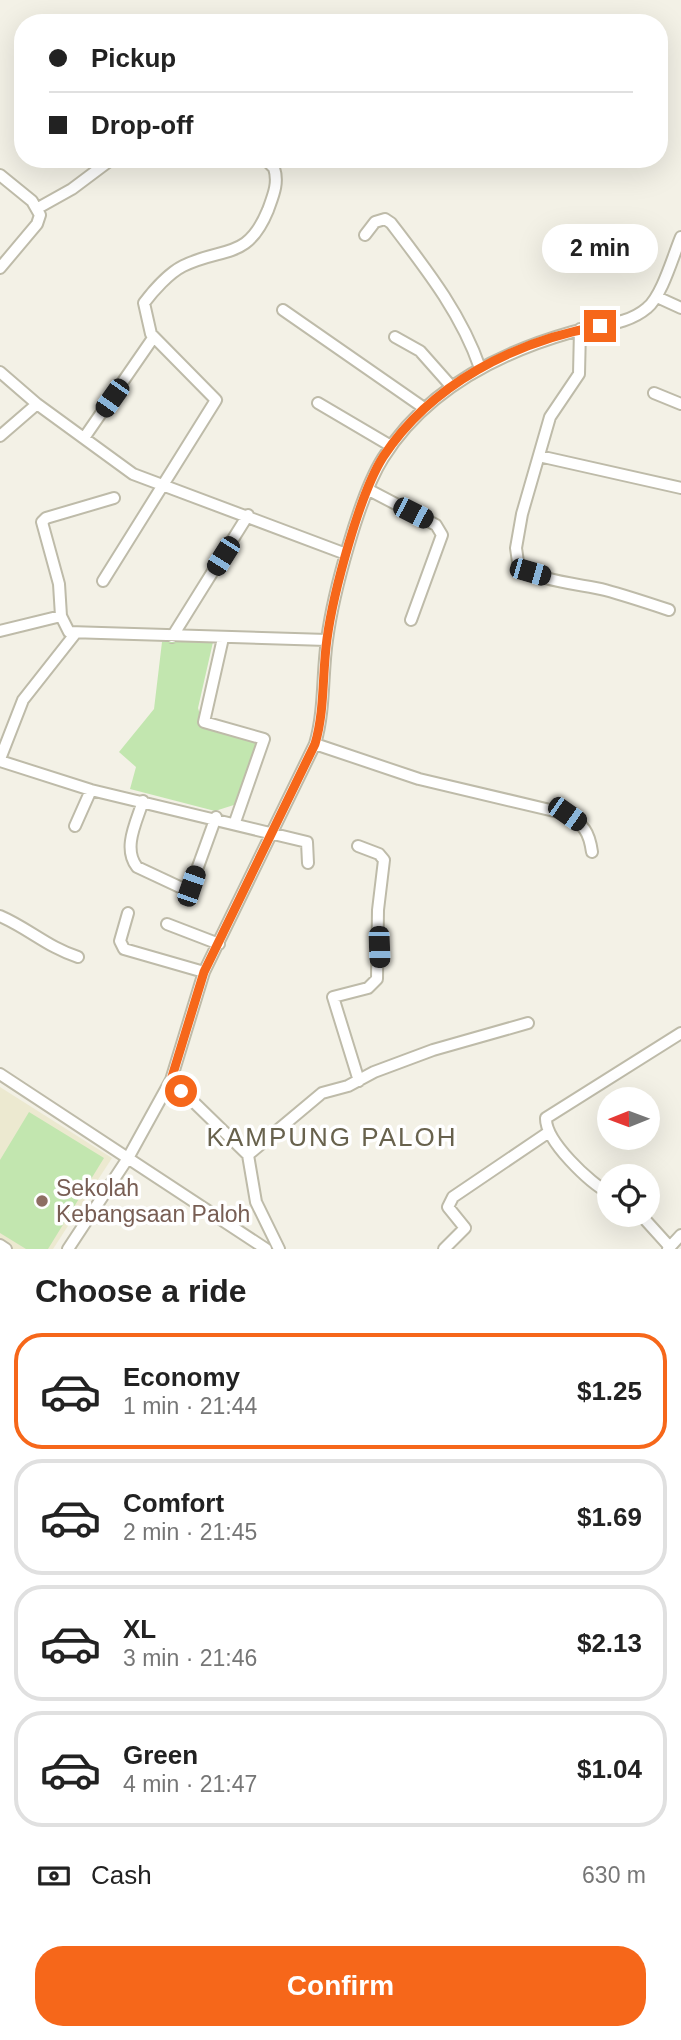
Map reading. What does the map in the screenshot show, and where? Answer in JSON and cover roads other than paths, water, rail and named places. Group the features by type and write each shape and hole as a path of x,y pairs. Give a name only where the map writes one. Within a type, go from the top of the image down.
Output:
{"street":[{"path":"38,208 72,189 100,168"},
{"path":"103,581 216,400 153,338 143,312 144,303 183,266 237,250 258,231 276,187 273,168"},
{"path":"0,175 38,208"},
{"path":"0,268 37,224 38,208"},
{"path":"365,235 375,222 385,219 391,223 456,312 470,337 480,368"},
{"path":"68,1249 128,1158 171,1080 204,972 315,744 319,730 327,640 346,554 369,490 391,446 425,408 451,386 480,368 544,341 634,316 657,297 681,237"},
{"path":"657,297 681,308"},
{"path":"283,310 425,408"},
{"path":"580,330 579,374 550,417 516,548 522,567 668,610"},
{"path":"395,337 420,351 451,386"},
{"path":"84,439 153,338"},
{"path":"0,372 37,404 133,474 346,554"},
{"path":"654,393 681,404"},
{"path":"318,403 391,446"},
{"path":"0,436 37,404"},
{"path":"539,456 681,488"},
{"path":"369,490 436,525 442,535 411,620"},
{"path":"114,498 46,518 42,522 59,584 61,616 69,632 327,640"},
{"path":"172,637 248,515"},
{"path":"0,631 61,616"},
{"path":"75,634 23,701 0,760 91,790 216,817 307,842 310,851 308,863"},
{"path":"223,638 204,722 264,739 235,822"},
{"path":"315,744 419,779 567,814 590,834 592,852"},
{"path":"75,827 91,790"},
{"path":"143,801 130,847 133,861 138,867 184,889 191,886 216,817"},
{"path":"358,846 379,854 384,860 378,910 377,979 368,988 333,997 359,1081"},
{"path":"128,913 120,941 124,949 204,972"},
{"path":"0,916 23,926 54,950 78,957"},
{"path":"167,924 219,944"},
{"path":"248,1155 322,1093 433,1051 528,1023"},
{"path":"597,1185 585,1177 549,1132 545,1122 550,1114 681,1033"},
{"path":"0,1074 266,1249"},
{"path":"171,1080 248,1155 256,1202 279,1249"},
{"path":"444,1249 465,1228 448,1208 453,1197 549,1132"},
{"path":"651,1227 668,1248 681,1235"},
{"path":"243,1249 250,1239"},
{"path":"0,1245 6,1249"}],"place":[{"name":"Sekolah Kebangsaan Paloh","path":"42,1201"}],"district":[{"name":"KAMPUNG PALOH","path":"332,1137"}]}
